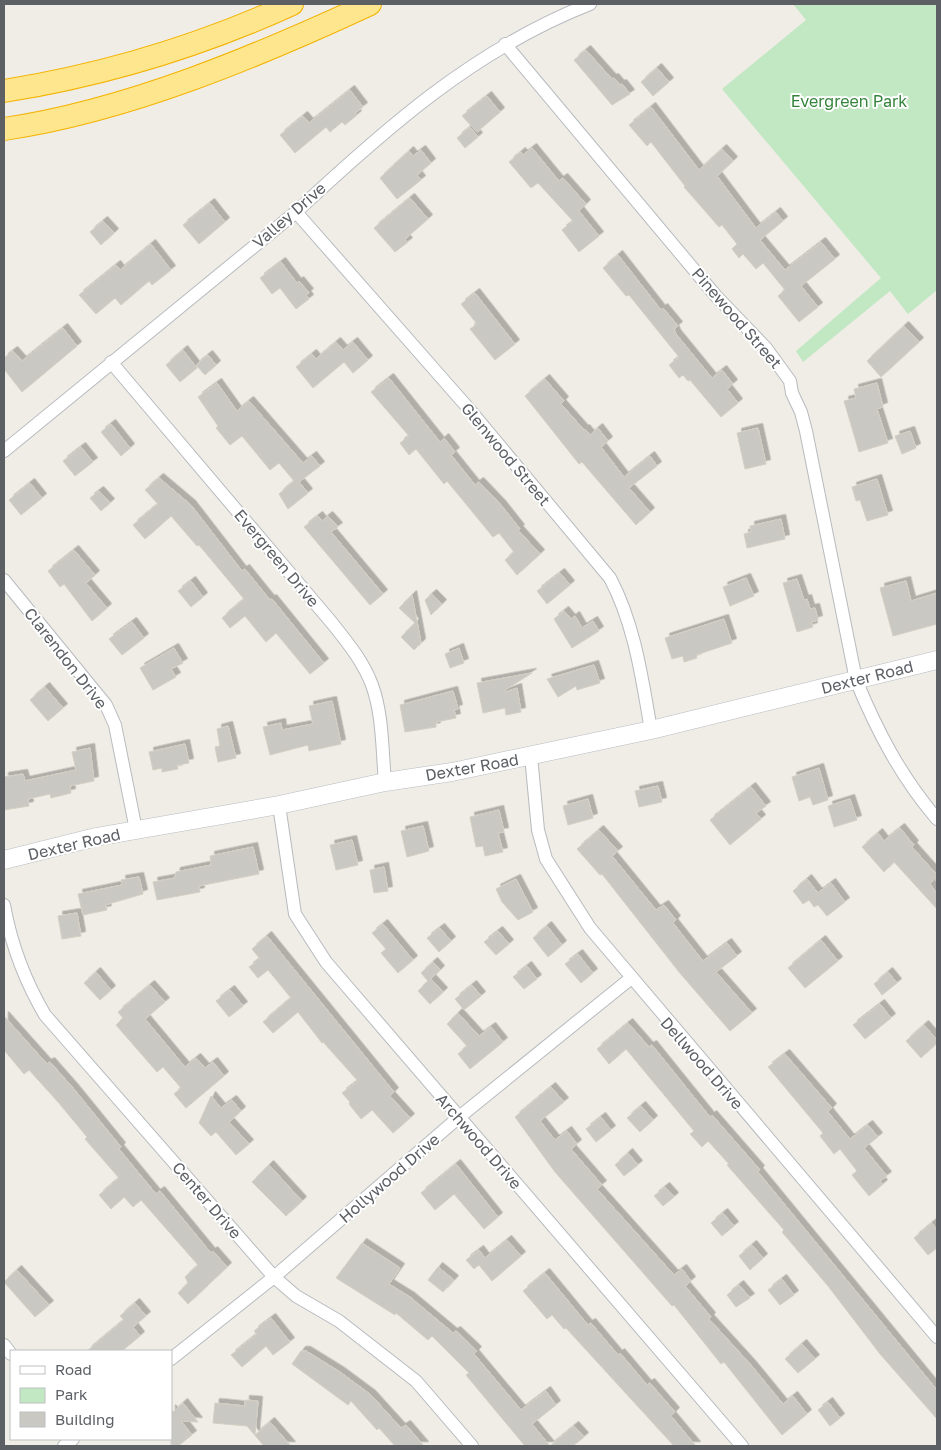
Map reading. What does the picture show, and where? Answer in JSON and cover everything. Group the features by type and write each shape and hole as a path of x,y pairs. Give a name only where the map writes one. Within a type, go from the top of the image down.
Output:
{"highway":[{"path":"4,91 106,71 158,56 184,48 292,4"},
{"path":"4,129 38,124 160,88 300,36 370,4"}],"main road":[{"name":"Dexter Road","path":"4,860 136,830 279,805 385,782 531,756 651,730 937,660"}],"street":[{"name":"Valley Drive","path":"4,451 296,212 341,170 434,92 471,65 505,44 559,16 590,4"},
{"name":"Pinewood Street","path":"505,44 716,296 766,348 790,381 792,393 801,412 806,431 856,680 870,716 897,766 937,819"},
{"name":"Glenwood Street","path":"296,212 469,409 610,578 622,601 641,667 651,730"},
{"name":"Evergreen Drive","path":"111,362 332,622 358,657 372,685 378,712 385,782"},
{"name":"Clarendon Drive","path":"4,580 106,705 115,726 136,830"},
{"name":"Dellwood Drive","path":"531,756 538,830 546,859 590,928 630,979 937,1338"},
{"name":"Archwood Drive","path":"279,805 295,914 326,962 458,1118 742,1446"},
{"name":"Center Drive","path":"4,905 8,926 29,988 45,1015 274,1277 296,1296 339,1321 416,1381 472,1446"},
{"name":"Hollywood Drive","path":"172,1359 274,1277 458,1118 630,979"}],"green space":[{"name":"Evergreen Park","path":"793,4 937,4 937,290 908,314 890,291 803,362 796,351 881,278 722,89 806,20"}],"building":[{"path":"586,50 612,79 614,78 620,85 622,84 630,94 612,105 574,60"},
{"path":"657,68 669,82 653,96 641,82"},
{"path":"350,90 363,107 355,113 357,115 345,125 342,122 330,132 326,127 295,153 280,135 303,116 309,123"},
{"path":"487,96 500,112 477,132 462,116"},
{"path":"651,107 699,170 722,149 733,161 717,176 756,228 776,212 783,221 760,240 785,270 821,242 835,259 801,286 818,307 799,322 778,296 785,290 763,263 756,269 743,254 739,258 732,249 737,244 722,225 719,227 684,187 651,142 647,146 629,125"},
{"path":"470,127 478,137 465,148 457,138"},
{"path":"532,148 559,181 563,178 586,204 579,211 599,236 579,252 562,230 573,221 538,183 531,188 509,162 521,152 523,155"},
{"path":"421,150 431,163 417,175 421,180 397,199 380,178 409,151 413,156"},
{"path":"410,198 428,219 405,239 408,242 395,252 374,228"},
{"path":"210,203 225,222 199,244 183,225"},
{"path":"103,221 114,233 101,245 90,232"},
{"path":"151,244 171,270 152,285 149,281 121,305 115,298 96,314 79,295 116,265 120,270"},
{"path":"618,255 661,310 663,308 678,326 674,329 676,334 712,378 722,370 733,384 727,389 738,403 721,417 690,380 688,381 683,375 679,378 669,365 679,357 629,295 626,296 603,268"},
{"path":"281,262 297,283 299,281 309,293 306,295 309,299 296,309 280,288 272,294 260,278"},
{"path":"475,293 515,344 495,360 470,329 477,324 461,304"},
{"path":"904,326 919,342 881,377 867,361"},
{"path":"63,328 77,346 22,392 4,369 4,358 13,351 22,361"},
{"path":"336,342 343,350 353,342 368,360 353,373 344,362 313,388 296,367 312,354 316,359"},
{"path":"183,350 197,368 180,382 166,365"},
{"path":"208,355 216,365 205,375 196,365"},
{"path":"389,378 440,442 444,438 455,452 451,455 475,485 479,482 501,505 520,529 518,530 540,554 517,575 505,560 514,552 499,533 493,537 447,481 444,484 416,449 409,455 400,443 409,436 371,392"},
{"path":"545,379 564,401 561,404 584,430 590,435 598,428 608,441 601,447 624,477 650,456 657,466 629,488 650,512 636,525 582,462 579,464 525,396"},
{"path":"217,383 237,411 249,401 303,463 312,456 320,466 299,482 308,493 288,509 279,494 294,481 279,463 270,470 242,436 230,445 216,428 218,426 198,397"},
{"path":"877,383 883,407 877,409 888,443 859,452 844,401 856,398 854,389"},
{"path":"111,424 130,448 121,456 101,432"},
{"path":"758,428 766,464 745,469 737,433"},
{"path":"910,431 916,448 902,454 895,436"},
{"path":"81,447 93,462 75,476 63,461"},
{"path":"159,478 191,505 242,571 245,569 270,600 272,599 324,663 310,674 276,633 266,642 245,616 230,628 222,618 244,599 199,545 197,546 171,516 145,539 133,525 158,504 145,490"},
{"path":"877,479 888,515 867,521 860,500 856,501 852,487"},
{"path":"30,483 42,498 21,515 9,500"},
{"path":"99,491 110,503 101,511 90,498"},
{"path":"318,516 322,521 328,516 338,527 331,532 383,594 370,605 304,527"},
{"path":"781,519 785,539 747,548 744,534 751,532 750,526"},
{"path":"74,550 95,575 86,583 107,608 92,621 64,584 60,587 48,571"},
{"path":"560,573 570,585 547,604 537,591"},
{"path":"746,578 754,596 730,606 723,587"},
{"path":"797,579 804,600 807,599 810,609 815,608 818,620 811,622 813,627 797,632 783,583"},
{"path":"191,581 203,597 191,607 178,591"},
{"path":"906,581 911,601 937,593 937,624 893,636 880,588"},
{"path":"432,594 442,604 431,615 425,600"},
{"path":"412,595 421,643 414,650 401,637 415,623 399,608"},
{"path":"564,611 571,619 575,616 582,628 593,621 599,631 572,648 554,619"},
{"path":"724,619 732,643 696,655 697,658 684,662 683,656 672,659 665,638"},
{"path":"132,622 144,638 122,655 109,639"},
{"path":"174,648 183,663 171,669 176,677 153,690 140,668"},
{"path":"459,648 464,663 450,668 445,654"},
{"path":"594,665 600,683 577,690 576,686 558,697 547,679"},
{"path":"532,673 505,690 506,692 517,688 521,712 506,715 505,708 483,713 477,683"},
{"path":"45,687 63,708 48,721 30,700"},
{"path":"453,691 458,709 454,710 456,718 436,722 436,727 405,732 400,705"},
{"path":"332,701 341,744 309,751 308,745 270,755 263,727 281,723 282,730 313,724 309,706"},
{"path":"228,726 236,758 218,762 215,747 220,746 217,729"},
{"path":"185,744 189,763 177,765 178,769 162,772 162,768 153,770 149,752"},
{"path":"90,748 94,781 70,786 71,793 51,798 50,794 28,799 29,806 4,810 4,777 23,774 25,781 76,770 72,752"},
{"path":"819,768 828,800 813,805 810,797 799,801 792,777"},
{"path":"658,786 662,802 639,807 635,791"},
{"path":"751,787 766,806 756,813 761,819 730,845 710,820"},
{"path":"588,799 593,818 568,825 563,806"},
{"path":"850,799 857,820 834,827 828,806"},
{"path":"499,810 504,832 498,833 503,852 485,856 483,846 476,847 470,817"},
{"path":"423,826 429,851 407,857 401,831"},
{"path":"900,828 914,845 912,847 937,875 930,884 937,894 937,909 894,862 884,872 862,847 878,833 884,841"},
{"path":"599,830 618,851 612,856 656,910 664,905 676,920 673,923 703,961 727,943 737,956 716,972 752,1013 730,1031 679,972 602,874 600,875 577,849"},
{"path":"352,840 358,865 336,870 330,845"},
{"path":"253,847 259,874 199,886 200,892 157,900 153,882 175,878 176,872 211,865 210,856"},
{"path":"384,867 388,891 374,893 370,870"},
{"path":"139,877 143,894 105,905 107,910 83,915 78,894 122,885 121,880"},
{"path":"516,879 533,912 518,920 502,902 496,889"},
{"path":"807,879 818,893 831,883 845,902 827,916 818,905 814,907 809,900 803,904 793,891"},
{"path":"77,913 81,936 62,939 58,916"},
{"path":"383,924 413,960 398,973 381,953 386,949 372,933"},
{"path":"547,926 562,945 548,957 533,938"},
{"path":"440,928 451,941 439,952 427,938"},
{"path":"498,931 509,944 496,955 484,942"},
{"path":"267,936 394,1092 390,1096 410,1118 393,1133 372,1110 361,1119 349,1104 350,1102 342,1093 358,1081 322,1043 298,1012 273,1033 263,1022 291,998 268,970 258,978 249,967 260,959 252,949"},
{"path":"821,940 838,961 805,988 788,968"},
{"path":"578,954 593,973 581,983 565,964"},
{"path":"433,962 440,970 431,979 443,992 430,1004 418,991 428,981 421,973"},
{"path":"527,966 537,979 524,989 513,977"},
{"path":"96,972 111,990 100,1000 84,983"},
{"path":"888,972 897,983 882,995 874,984"},
{"path":"150,985 165,1002 145,1019 185,1067 196,1058 205,1068 213,1062 224,1076 186,1108 174,1094 181,1088 163,1067 157,1072 116,1025 123,1018 118,1012"},
{"path":"472,985 481,996 464,1010 455,999"},
{"path":"230,990 243,1006 229,1017 216,1001"},
{"path":"880,1004 891,1018 865,1039 853,1025"},
{"path":"458,1013 479,1036 491,1027 503,1042 470,1069 458,1054 467,1046 447,1024"},
{"path":"4,1016 47,1064 50,1062 73,1088 156,1194 160,1191 211,1253 213,1251 227,1267 188,1304 178,1293 188,1283 185,1277 198,1265 141,1200 133,1207 124,1197 111,1209 99,1195 119,1178 85,1139 87,1137 58,1102 29,1070 24,1074 4,1050"},
{"path":"628,1023 649,1047 652,1045 710,1117 712,1115 760,1170 758,1172 937,1390 937,1419 880,1354 828,1286 782,1232 784,1230 727,1165 729,1164 708,1141 702,1147 690,1134 694,1131 626,1049 609,1064 597,1049"},
{"path":"924,1025 937,1040 937,1043 921,1058 906,1041"},
{"path":"785,1054 832,1108 828,1112 850,1139 868,1125 878,1137 864,1148 887,1176 880,1181 883,1184 869,1196 852,1175 857,1171 840,1149 834,1154 820,1136 823,1133 768,1067"},
{"path":"551,1087 564,1102 540,1121 555,1140 567,1131 577,1144 571,1149 602,1185 597,1189 674,1275 682,1269 691,1281 685,1286 711,1317 709,1319 783,1404 793,1396 807,1414 782,1435 724,1362 721,1364 674,1305 672,1306 555,1172 515,1117"},
{"path":"211,1096 221,1108 232,1100 241,1111 229,1122 249,1144 236,1155 216,1132 211,1136 199,1123"},
{"path":"641,1106 653,1120 640,1132 627,1118"},
{"path":"601,1117 611,1130 596,1142 586,1129"},
{"path":"628,1153 638,1165 624,1176 615,1165"},
{"path":"456,1164 498,1217 484,1229 454,1194 435,1210 421,1193"},
{"path":"269,1165 302,1201 286,1216 252,1182"},
{"path":"665,1187 674,1197 663,1206 654,1196"},
{"path":"723,1213 734,1226 722,1236 711,1223"},
{"path":"932,1223 937,1230 937,1248 928,1255 914,1238"},
{"path":"507,1240 521,1256 492,1281 479,1265 474,1269 466,1260 479,1250 485,1258"},
{"path":"362,1243 400,1268 389,1284 410,1297 453,1333 456,1331 477,1351 474,1354 521,1410 546,1391 556,1405 532,1424 550,1446 525,1446 466,1375 469,1373 432,1336 428,1340 396,1313 395,1315 336,1278"},
{"path":"752,1245 763,1258 750,1270 739,1256"},
{"path":"438,1267 454,1280 443,1292 428,1280"},
{"path":"17,1270 49,1305 35,1317 4,1282"},
{"path":"545,1273 588,1325 591,1323 647,1385 650,1383 675,1412 671,1416 696,1446 674,1446 566,1328 564,1329 552,1315 547,1319 523,1291"},
{"path":"782,1279 794,1295 780,1305 768,1290"},
{"path":"739,1285 750,1298 736,1307 727,1295"},
{"path":"135,1303 146,1316 133,1327 140,1336 123,1350 88,1350 124,1320 120,1316"},
{"path":"271,1318 290,1342 273,1355 266,1346 242,1367 231,1355 257,1334 254,1331"},
{"path":"802,1344 815,1359 798,1373 785,1359"},
{"path":"301,1351 306,1351 340,1372 371,1395 401,1428 406,1425 424,1446 395,1446 379,1428 377,1430 351,1401 348,1405 292,1364"},
{"path":"245,1400 258,1401 255,1435 270,1422 291,1446 264,1446 247,1426 213,1423 215,1403 245,1406"},
{"path":"828,1402 840,1418 830,1426 818,1410"},
{"path":"183,1403 198,1422 181,1421 192,1435 178,1446 171,1446 172,1410 173,1412"},
{"path":"574,1426 584,1437 573,1446 550,1446"}]}
